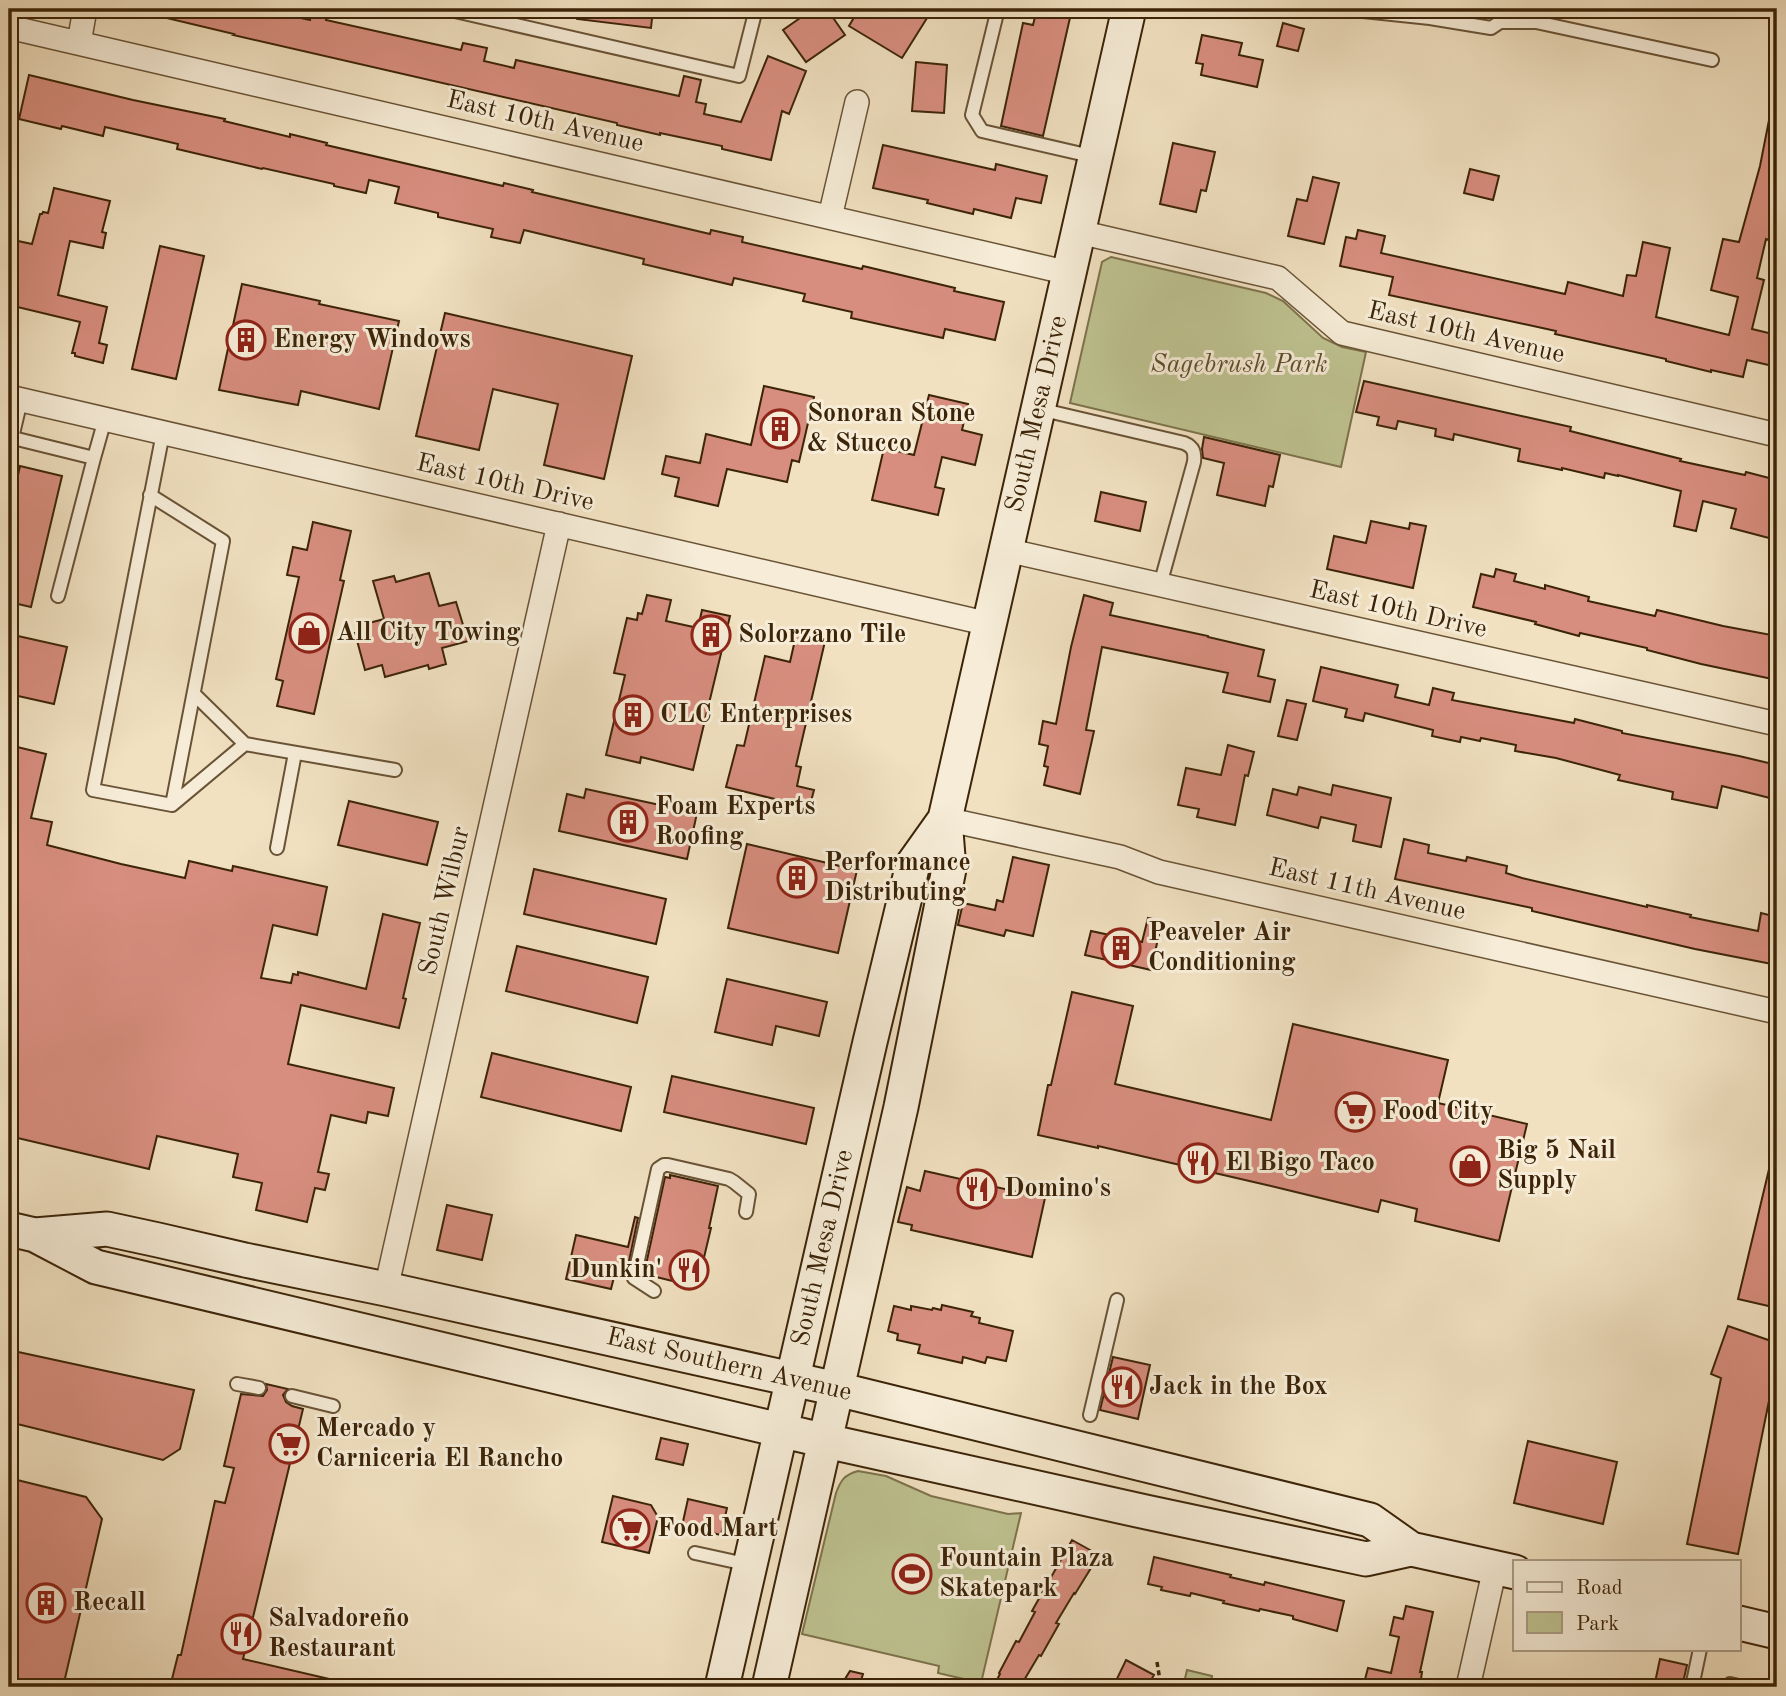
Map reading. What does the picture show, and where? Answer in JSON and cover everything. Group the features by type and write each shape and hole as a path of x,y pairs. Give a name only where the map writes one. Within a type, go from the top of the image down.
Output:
{"main road":[{"name":"South Mesa Drive","path":"769,1687 892,1146 949,869 945,819 1129,9"},
{"name":"South Mesa Drive","path":"722,1687 914,864 945,819"},
{"path":"889,964 898,995 885,1109 892,1146"},
{"name":"East Southern Avenue","path":"22,1232 107,1229 837,1389 1370,1520 1411,1549 1505,1570"},
{"name":"East Southern Avenue","path":"22,1232 96,1268 826,1441 1366,1559 1411,1549"},
{"path":"197,1292 225,1284 348,1308 367,1307 386,1289"},
{"path":"1098,1502 1124,1493 1163,1496 1246,1511 1302,1503"},
{"path":"1740,1623 1777,1632"}],"street":[{"path":"79,43 85,9"},
{"name":"East 10th Avenue","path":"9,27 1069,273"},
{"path":"830,217 857,102"},
{"name":"East 10th Avenue","path":"1079,232 1278,278 1342,333 1777,435"},
{"name":"East 10th Drive","path":"15,398 989,624"},
{"name":"South Wilbur","path":"386,1289 559,524"},
{"name":"East 10th Drive","path":"1006,551 1777,724"},
{"name":"East 11th Avenue","path":"945,819 1120,857 1159,872 1777,1012"},
{"path":"1468,1687 1505,1570"}],"lane":[{"path":"446,9 739,76 756,9"},
{"path":"998,9 972,115 982,131 1096,157"},
{"path":"1344,9 1430,13 1491,28 1501,15 1712,60"},
{"path":"15,398 11,438 94,458"},
{"path":"1038,409 1184,443 1193,450 1194,462 1160,585"},
{"path":"58,596 105,419"},
{"path":"163,432 93,790 172,805"},
{"path":"150,495 223,541 172,805"},
{"path":"194,694 245,744 395,770"},
{"path":"172,805 245,744"},
{"path":"277,848 295,752"},
{"path":"653,1290 634,1278 658,1169 668,1165 734,1182 749,1194 746,1212"},
{"path":"1090,1415 1117,1300"},
{"path":"237,1384 259,1388"},
{"path":"292,1396 333,1406"},
{"path":"695,1553 750,1565"},
{"path":"1692,1687 1700,1650"},
{"path":"1730,1684 1743,1687"}],"path":[{"path":"1157,1662 1161,1687"}],"green space":[{"name":"Sagebrush Park","path":"1111,257 1266,293 1283,301 1323,338 1342,347 1366,352 1341,467 1070,403 1102,262"},
{"name":"Fountain Plaza Skatepark","path":"858,1471 886,1476 931,1496 1008,1514 1021,1513 981,1683 938,1673 939,1666 802,1634 836,1493 849,1474"},
{"path":"1187,1670 1212,1676 1210,1687 1183,1687"}],"building":[{"path":"154,9 271,9 270,11 310,20 312,10 327,14 326,20 461,50 463,43 487,48 484,61 514,68 516,60 679,96 684,76 701,80 696,102 706,104 704,114 741,122 768,56 806,71 789,114 782,111 771,160 722,149 722,146 660,135 233,35 154,15"},
{"path":"578,9 653,9 651,28 577,19"},
{"path":"813,9 827,9 845,35 806,62 783,30"},
{"path":"859,9 912,9 927,18 902,58 849,26"},
{"path":"1037,9 1072,9 1043,136 1001,126 1023,23 1033,25"},
{"path":"1283,23 1304,29 1298,51 1277,46"},
{"path":"1202,35 1242,43 1239,55 1263,60 1257,87 1201,75 1203,64 1196,63"},
{"path":"916,62 947,65 944,113 912,111"},
{"path":"29,75 503,186 504,183 710,234 711,230 743,237 742,242 955,288 954,291 1004,302 995,340 945,329 943,338 851,318 852,312 803,301 805,294 734,278 732,285 643,264 644,259 524,230 520,243 491,237 493,229 438,217 438,213 395,203 399,187 369,180 366,193 177,149 178,144 105,127 103,136 19,119"},
{"path":"1770,115 1777,116 1777,242 1766,239 1757,278 1764,280 1752,329 1777,335 1777,367 1747,360 1743,377 1711,372 1555,334 1556,331 1389,295 1393,277 1340,266 1346,237 1356,239 1358,230 1385,236 1381,253 1565,294 1568,282 1623,296 1627,275 1636,276 1643,242 1670,248 1656,317 1729,335 1738,297 1711,290 1723,239 1739,242 1760,166"},
{"path":"1173,143 1215,152 1206,191 1201,190 1196,212 1160,204"},
{"path":"883,145 995,170 996,164 1047,176 1041,203 1016,198 1011,218 974,209 973,214 927,203 928,200 873,188"},
{"path":"1470,169 1499,176 1493,200 1464,193"},
{"path":"1313,177 1339,183 1324,244 1288,236 1297,199 1307,201"},
{"path":"54,188 110,201 102,232 106,233 103,248 70,241 58,295 107,307 99,343 107,345 103,363 72,353 80,322 9,305 9,239 32,244 40,214 48,213"},
{"path":"160,246 204,256 176,379 132,369"},
{"path":"242,284 399,321 379,409 301,391 298,405 219,390"},
{"path":"445,313 632,356 604,479 544,465 558,404 493,389 479,450 416,436"},
{"path":"1364,381 1571,427 1570,431 1681,459 1680,461 1777,480 1777,508 1769,538 1731,528 1736,509 1703,501 1696,531 1674,526 1681,491 1618,475 1605,473 1604,478 1518,461 1520,449 1454,434 1453,440 1435,436 1436,429 1398,421 1396,429 1377,425 1379,417 1356,412"},
{"path":"764,386 814,397 799,462 792,460 787,482 727,469 718,506 675,496 679,478 662,474 666,456 700,463 706,434 751,445"},
{"path":"929,395 968,404 962,430 982,435 975,465 942,457 935,487 944,489 938,515 872,500 884,448 914,455"},
{"path":"1204,437 1280,455 1273,487 1269,486 1265,506 1217,495 1224,463 1203,458"},
{"path":"20,466 62,476 31,607 9,602 9,515"},
{"path":"1101,492 1146,502 1140,531 1095,521"},
{"path":"1371,521 1409,529 1410,523 1426,526 1413,588 1327,569 1334,536 1366,543"},
{"name":"All City Towing","path":"313,522 351,531 340,580 344,581 314,714 277,706 283,681 276,679 299,577 287,575 293,547 307,550"},
{"path":"1496,569 1516,574 1514,581 1545,589 1545,585 1589,597 1588,601 1655,616 1657,610 1777,636 1777,680 1580,633 1579,636 1535,624 1536,622 1473,607 1481,574 1494,577"},
{"path":"429,573 439,606 456,602 468,641 442,648 446,664 429,669 428,665 385,677 382,665 365,670 355,633 370,629 369,623 384,619 373,581 394,576 396,582"},
{"path":"647,595 671,600 666,621 698,628 702,610 730,616 693,770 641,757 640,763 606,755 625,675 614,673 627,618 637,620 638,613 642,614"},
{"path":"1084,595 1113,603 1110,615 1264,650 1258,676 1275,680 1270,702 1223,692 1228,673 1102,647 1086,730 1094,731 1080,794 1044,785 1048,767 1044,766 1048,746 1039,744 1043,721 1056,724"},
{"path":"797,631 826,637 796,766 801,767 797,786 814,790 810,805 726,787 737,745 744,746 765,656 790,662"},
{"path":"9,634 67,647 54,704 9,694"},
{"path":"1321,667 1398,685 1395,697 1429,705 1433,688 1454,693 1452,700 1574,723 1575,719 1622,733 1777,765 1774,799 1722,786 1717,808 1672,799 1673,792 1618,780 1620,775 1556,758 1515,751 1516,745 1481,738 1480,741 1461,737 1460,742 1432,736 1433,730 1365,713 1363,721 1345,717 1347,709 1313,701"},
{"path":"1287,700 1306,704 1297,740 1278,736"},
{"path":"9,745 46,754 31,818 52,822 47,845 185,878 189,861 232,871 233,866 327,887 317,935 273,925 261,978 291,983 293,974 298,975 298,972 366,989 383,914 420,923 399,1028 301,1005 288,1064 394,1088 388,1116 368,1112 366,1123 331,1115 318,1172 329,1174 325,1190 315,1188 307,1222 256,1210 262,1183 233,1177 238,1154 157,1136 149,1169 9,1136 9,1089 12,1074 9,1074"},
{"path":"1228,745 1254,752 1248,776 1245,775 1235,825 1197,817 1199,809 1178,805 1186,768 1221,775"},
{"path":"1333,785 1391,798 1381,847 1353,841 1356,825 1321,817 1318,828 1267,815 1273,789 1297,795 1299,787 1331,795"},
{"name":"Foam Experts Roofing","path":"586,789 697,813 687,859 559,831 567,794 584,798"},
{"path":"349,801 438,822 427,865 338,845"},
{"path":"1404,839 1429,845 1428,853 1466,861 1467,857 1507,866 1506,873 1522,878 1691,915 1690,917 1758,931 1761,913 1777,917 1777,965 1695,949 1532,911 1532,908 1395,879"},
{"path":"747,844 857,870 838,953 728,928"},
{"path":"1013,857 1049,865 1033,936 1006,930 1004,936 958,925 963,903 995,910 997,900 1003,902"},
{"path":"534,869 666,899 656,944 524,914"},
{"name":"Peaveler Air Conditioning","path":"1148,918 1162,921 1151,970 1085,955 1091,931 1142,942"},
{"path":"517,946 648,977 637,1023 506,991"},
{"path":"727,979 827,1002 819,1036 776,1026 772,1045 715,1032"},
{"path":"1072,992 1133,1006 1115,1084 1271,1120 1293,1024 1448,1060 1438,1103 1527,1124 1499,1241 1415,1221 1417,1209 1381,1200 1378,1212 1098,1146 1038,1135"},
{"path":"492,1053 631,1087 621,1131 481,1097"},
{"path":"672,1076 814,1108 806,1144 664,1112"},
{"path":"1771,1161 1777,1161 1777,1308 1738,1299"},
{"path":"925,1171 1045,1198 1032,1257 911,1230 912,1225 898,1222 907,1187 920,1191"},
{"path":"670,1175 718,1186 697,1287 644,1274 665,1177 670,1178"},
{"path":"447,1205 492,1215 482,1260 437,1250"},
{"path":"635,1217 638,1218 627,1271 616,1269 611,1289 566,1279 576,1235 628,1247"},
{"path":"942,1305 973,1312 971,1316 980,1318 979,1323 1013,1331 1006,1361 987,1357 985,1363 963,1357 962,1363 918,1353 920,1345 897,1340 898,1334 888,1331 894,1306 911,1310 911,1306 941,1310"},
{"path":"1728,1326 1777,1343 1777,1393 1771,1391 1738,1554 1687,1544 1721,1378 1711,1374"},
{"path":"9,1350 194,1390 180,1449 163,1460 9,1422"},
{"name":"Jack in the Box","path":"1113,1357 1150,1365 1138,1419 1100,1410"},
{"path":"266,1384 288,1389 283,1395 286,1402 303,1409 243,1659 338,1681 337,1687 170,1687 178,1655 181,1655 215,1501 225,1503 234,1468 224,1466 241,1394 263,1396 267,1390"},
{"path":"661,1438 688,1444 683,1465 656,1459"},
{"path":"1528,1441 1617,1462 1603,1524 1514,1503"},
{"name":"Recall","path":"9,1478 86,1497 102,1519 63,1687 9,1687"},
{"name":"Food Mart","path":"613,1496 651,1505 658,1517 649,1553 602,1542"},
{"path":"688,1499 727,1508 721,1535 682,1526"},
{"path":"1072,1540 1099,1555 1020,1687 993,1687 1016,1641 1019,1642 1035,1612 1032,1611"},
{"path":"1154,1557 1264,1585 1265,1582 1344,1601 1337,1631 1293,1619 1293,1616 1223,1603 1224,1601 1191,1593 1190,1596 1161,1590 1162,1587 1148,1584"},
{"path":"1406,1606 1433,1612 1420,1672 1421,1679 1427,1680 1427,1687 1363,1687 1368,1668 1391,1673 1399,1637 1390,1635 1394,1617 1403,1619"},
{"path":"1660,1659 1687,1665 1682,1687 1654,1687"},
{"path":"1126,1660 1154,1675 1147,1687 1113,1687"},
{"path":"850,1671 863,1674 859,1687 840,1687"}],"place":[{"name":"Energy Windows","path":"246,340"},
{"name":"Sonoran Stone & Stucco","path":"780,429"},
{"name":"All City Towing","path":"309,633"},
{"name":"Solorzano Tile","path":"711,635"},
{"name":"CLC Enterprises","path":"633,715"},
{"name":"Foam Experts Roofing","path":"628,822"},
{"name":"Performance Distributing","path":"797,878"},
{"name":"Peaveler Air Conditioning","path":"1121,948"},
{"name":"Food City","path":"1355,1112"},
{"name":"El Bigo Taco","path":"1198,1163"},
{"name":"Big 5 Nail Supply","path":"1470,1166"},
{"name":"Domino's","path":"977,1189"},
{"name":"Dunkin'","path":"689,1270"},
{"name":"Jack in the Box","path":"1122,1387"},
{"name":"Mercado y Carniceria El Rancho","path":"289,1444"},
{"name":"Food Mart","path":"630,1529"},
{"name":"Fountain Plaza Skatepark","path":"912,1574"},
{"name":"Recall","path":"46,1603"},
{"name":"Salvadoreño Restaurant","path":"241,1634"}]}
